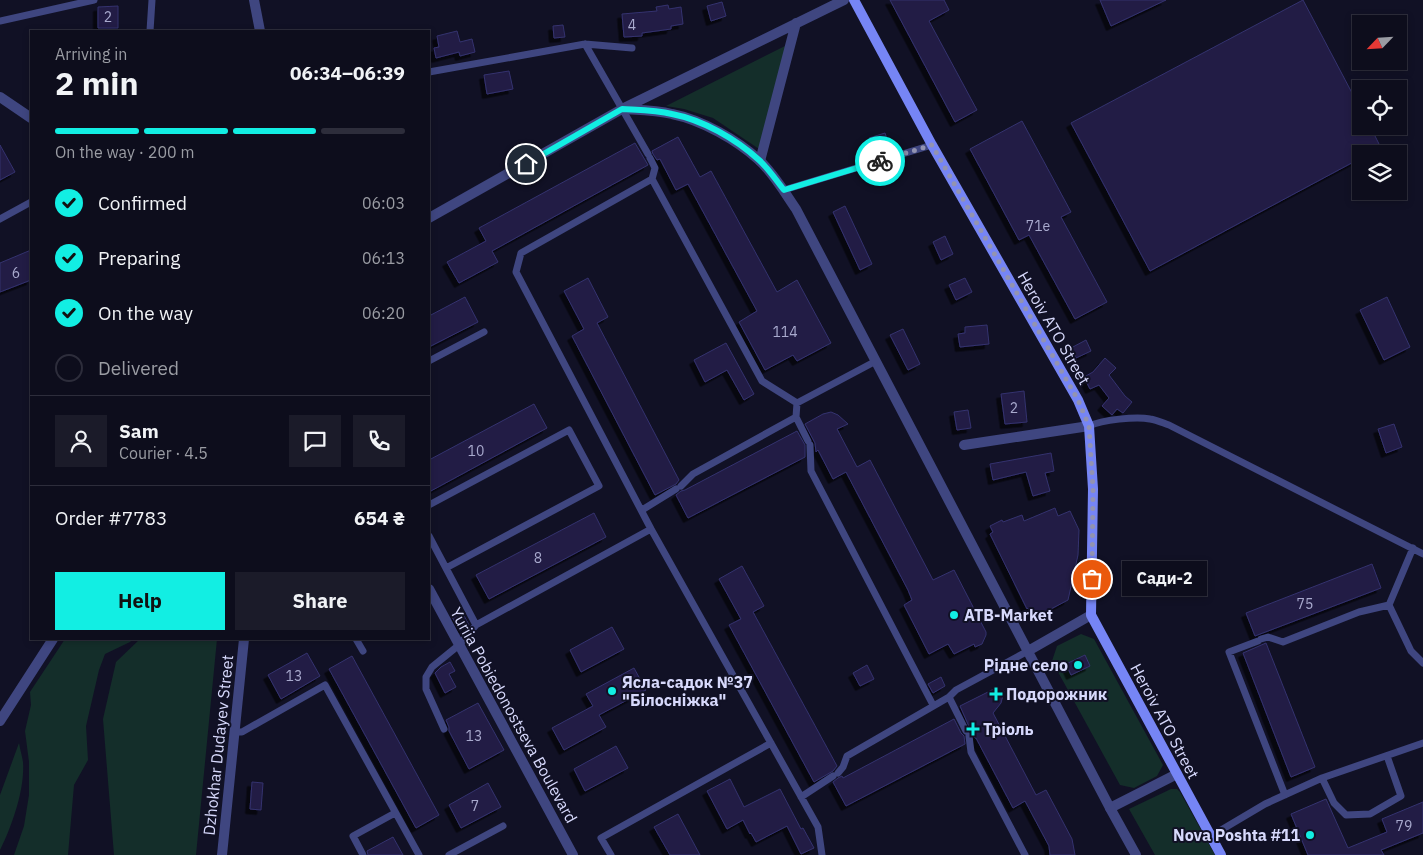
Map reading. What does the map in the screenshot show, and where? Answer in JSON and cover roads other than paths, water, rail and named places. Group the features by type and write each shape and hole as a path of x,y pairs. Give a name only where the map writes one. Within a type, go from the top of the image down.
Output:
{"main road":[{"name":"Heroiv ATO Street","path":"854,0 932,145 1078,400 1089,426 1093,489 1091,615 1221,855"}],"street":[{"path":"254,0 260,30"},
{"path":"430,217 622,109 844,0"},
{"path":"760,161 796,23"},
{"path":"0,97 30,117"},
{"path":"622,109 656,111 688,118 723,135 760,161 784,190 796,209 1136,855"},
{"path":"964,445 1089,426"},
{"name":"Yuriia Pobiedonostseva Boulevard","path":"430,591 574,855"},
{"path":"1028,651 1091,615"},
{"path":"0,720 52,640"},
{"name":"Dzhokhar Dudayev Street","path":"222,855 244,640"},
{"path":"1110,808 1177,774"}],"lane":[{"path":"0,21 94,0"},
{"path":"150,30 152,0"},
{"path":"585,44 649,156 655,168 652,179 762,380 797,403"},
{"path":"430,72 585,44 632,48"},
{"path":"784,190 932,145"},
{"path":"652,179 520,253 516,272 652,529 818,827 822,855"},
{"path":"0,219 30,203"},
{"path":"430,360 484,332"},
{"path":"797,403 876,361"},
{"path":"797,403 796,417 809,443 811,471 933,706"},
{"path":"642,510 679,488 693,474 796,417"},
{"path":"1089,426 1097,422 1138,418 1152,419 1169,425 1423,554"},
{"path":"430,504 569,430 598,486 446,568"},
{"path":"444,729 426,689 426,677 432,667 459,645 476,625 652,529"},
{"path":"430,538 476,625"},
{"path":"1413,548 1389,606 1412,651 1423,663"},
{"path":"1285,795 1229,652 1268,637 1283,642 1359,612 1389,606"},
{"path":"357,640 363,652"},
{"path":"801,797 836,774 843,767 847,756 949,697 956,690 1028,651"},
{"path":"235,732 242,732 325,685 419,855"},
{"path":"949,697 967,734 971,752 1025,855"},
{"path":"610,855 601,838 771,742"},
{"path":"1211,836 1265,804 1322,778 1423,743"},
{"path":"1322,778 1334,803 1346,815 1370,814 1401,796 1387,756"},
{"path":"363,855 353,836 396,813"},
{"path":"449,855 502,826"}],"place":[{"name":"Сади-2","path":"1092,579"},
{"name":"ATB-Market","path":"954,615"},
{"name":"Рідне село","path":"1078,665"},
{"name":"Ясла-садок №37 \"Білосніжка\"","path":"612,691"},
{"name":"Подорожник","path":"996,694"},
{"name":"Тріоль","path":"973,729"},
{"name":"Nova Poshta #11","path":"1310,835"}]}
